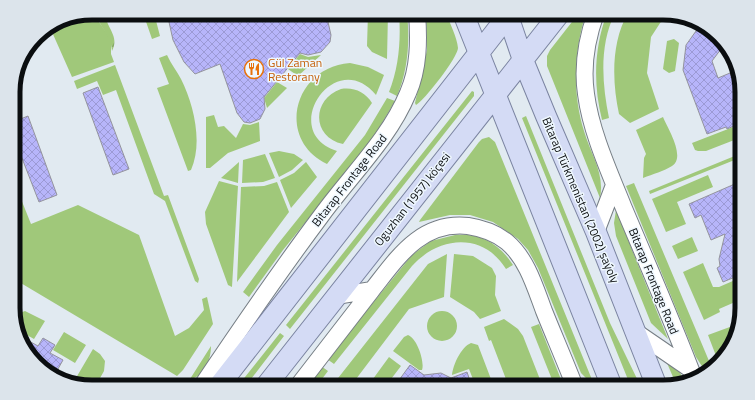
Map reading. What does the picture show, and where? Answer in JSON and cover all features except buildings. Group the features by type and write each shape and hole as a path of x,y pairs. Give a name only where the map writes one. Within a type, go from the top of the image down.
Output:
{"main road":[{"path":"466,20 609,380"},
{"path":"223,380 504,20"},
{"name":"Bitarap Türkmenistan (2002) şaýoly","path":"511,20 523,60 596,232 654,380"},
{"name":"Oguzhan (1957) köçesi","path":"270,380 494,94 554,20"}],"street":[{"name":"Bitarap Frontage Road","path":"206,380 321,216 389,128 403,104 412,81 417,56 417,20"},
{"name":"Bitarap Frontage Road","path":"594,20 586,52 586,94 591,121 614,185 692,374"},
{"path":"596,232 614,185"},
{"path":"305,275 321,216"},
{"path":"301,380 406,248 430,231 444,226 460,225 482,229 494,234 512,247 526,268 534,284 572,380"},
{"path":"336,296 372,290"},
{"path":"636,332 692,374"}],"green space":[{"path":"98,20 111,39 111,54 114,62 72,77 52,32 60,27 73,22"},
{"path":"98,20 107,20 114,36 114,46 112,51 110,40"},
{"path":"145,20 156,20 160,36 152,39"},
{"path":"368,20 388,20 387,59 372,52 367,46"},
{"path":"399,20 407,20 408,45 406,66 397,96 389,92 397,63 400,33"},
{"path":"426,20 449,20 455,35 458,48 457,53 426,96 416,105 415,103 427,50"},
{"path":"574,20 584,20 577,57 576,87 580,117 601,180 600,198 547,66 547,56"},
{"path":"605,20 612,20 606,38 603,65 609,118 602,120 597,93 596,66 599,39"},
{"path":"624,20 662,20 651,37 647,73 659,109 630,123 619,114 615,89 614,62 618,37"},
{"path":"674,39 679,43 675,71 669,73 663,69 667,41"},
{"path":"300,54 308,57 321,55 298,76 288,69"},
{"path":"167,55 186,89 193,112 197,136 196,148 195,159 191,170 188,171 157,88 169,84 159,58"},
{"path":"350,63 368,67 384,75 376,95 360,82 344,80 330,86 319,97 312,112 312,127 320,141 337,151 327,164 311,153 301,138 297,122 298,106 304,90 315,77 331,67"},
{"path":"115,65 164,196 168,195 199,279 198,283 195,281 165,201 154,194 116,90 103,95 97,81 77,89 74,81"},
{"path":"277,82 287,88 267,108 264,98"},
{"path":"341,89 359,91 363,93 372,103 343,144 333,140 325,134 319,118 320,109 324,101 331,94"},
{"path":"472,91 474,92 474,96 290,329 286,325"},
{"path":"387,98 395,101 372,140 283,250 249,297 243,292 277,245 365,135"},
{"path":"214,115 218,127 224,126 236,138 243,124 250,125 259,122 260,141 228,153 210,168 206,168 206,117"},
{"path":"526,116 610,323 638,380 628,380 522,118"},
{"path":"663,117 675,143 677,150 676,162 669,168 643,178 644,158 646,154 636,130"},
{"path":"735,126 735,140 706,151 695,150 692,143"},
{"path":"489,137 495,142 592,380 588,380 581,373 538,268 528,250 518,239 493,222 470,215 450,215 419,222 482,139"},
{"path":"279,151 294,154 303,160 292,170 279,177 269,153"},
{"path":"265,154 275,178 263,182 242,183 243,160"},
{"path":"735,156 735,160 650,194 649,191"},
{"path":"239,162 238,183 221,178"},
{"path":"306,162 317,177 291,208 280,180 294,173"},
{"path":"708,175 713,187 677,202 686,224 666,232 652,199"},
{"path":"219,181 238,186 232,287 228,285 206,224 205,212"},
{"path":"277,182 289,212 237,282 241,187 264,186"},
{"path":"634,183 710,362 703,368 696,357 626,186"},
{"path":"20,196 31,224 78,205 139,235 175,336 189,328 204,310 202,299 207,297 213,324 183,370 177,376 20,283"},
{"path":"616,210 668,339 651,323 616,236 614,223"},
{"path":"455,235 473,236 488,241 502,251 513,265 506,269 496,257 485,249 473,244 460,242 448,244 435,249 423,256 412,266 334,364 327,359 412,255 431,241"},
{"path":"692,237 698,251 678,259 672,246"},
{"path":"447,254 444,297 409,309 355,380 337,380 428,264"},
{"path":"454,254 473,256 492,268 496,276 495,295 501,311 480,319 474,312 450,297"},
{"path":"703,263 713,287 719,287 735,280 735,302 719,309 720,312 704,320 683,272"},
{"path":"25,311 45,321 34,339 25,334 21,322 21,313"},
{"path":"442,311 453,315 457,326 453,337 442,341 431,337 427,326 431,315"},
{"path":"504,319 518,329 523,336 540,380 506,380 491,340 489,341 484,327"},
{"path":"539,324 561,380 552,380 531,327"},
{"path":"733,326 728,340 716,356 708,335"},
{"path":"64,332 86,345 75,363 53,350"},
{"path":"280,333 284,336 250,380 243,380"},
{"path":"408,335 420,351 423,366 422,370 419,370 393,351 404,337"},
{"path":"471,343 478,345 491,380 473,380 469,369 452,375 458,357 467,345"},
{"path":"211,346 210,356 206,367 200,375 190,379"},
{"path":"93,349 100,354 105,361 104,371 99,380 76,378"},
{"path":"389,357 401,366 390,380 372,380"},
{"path":"667,363 680,373 683,377 674,379"},
{"path":"321,366 328,371 321,380 310,380"},
{"path":"135,378 144,380 131,380"}],"place":[{"name":"Gül Zaman Restorany","path":"254,69"}]}
